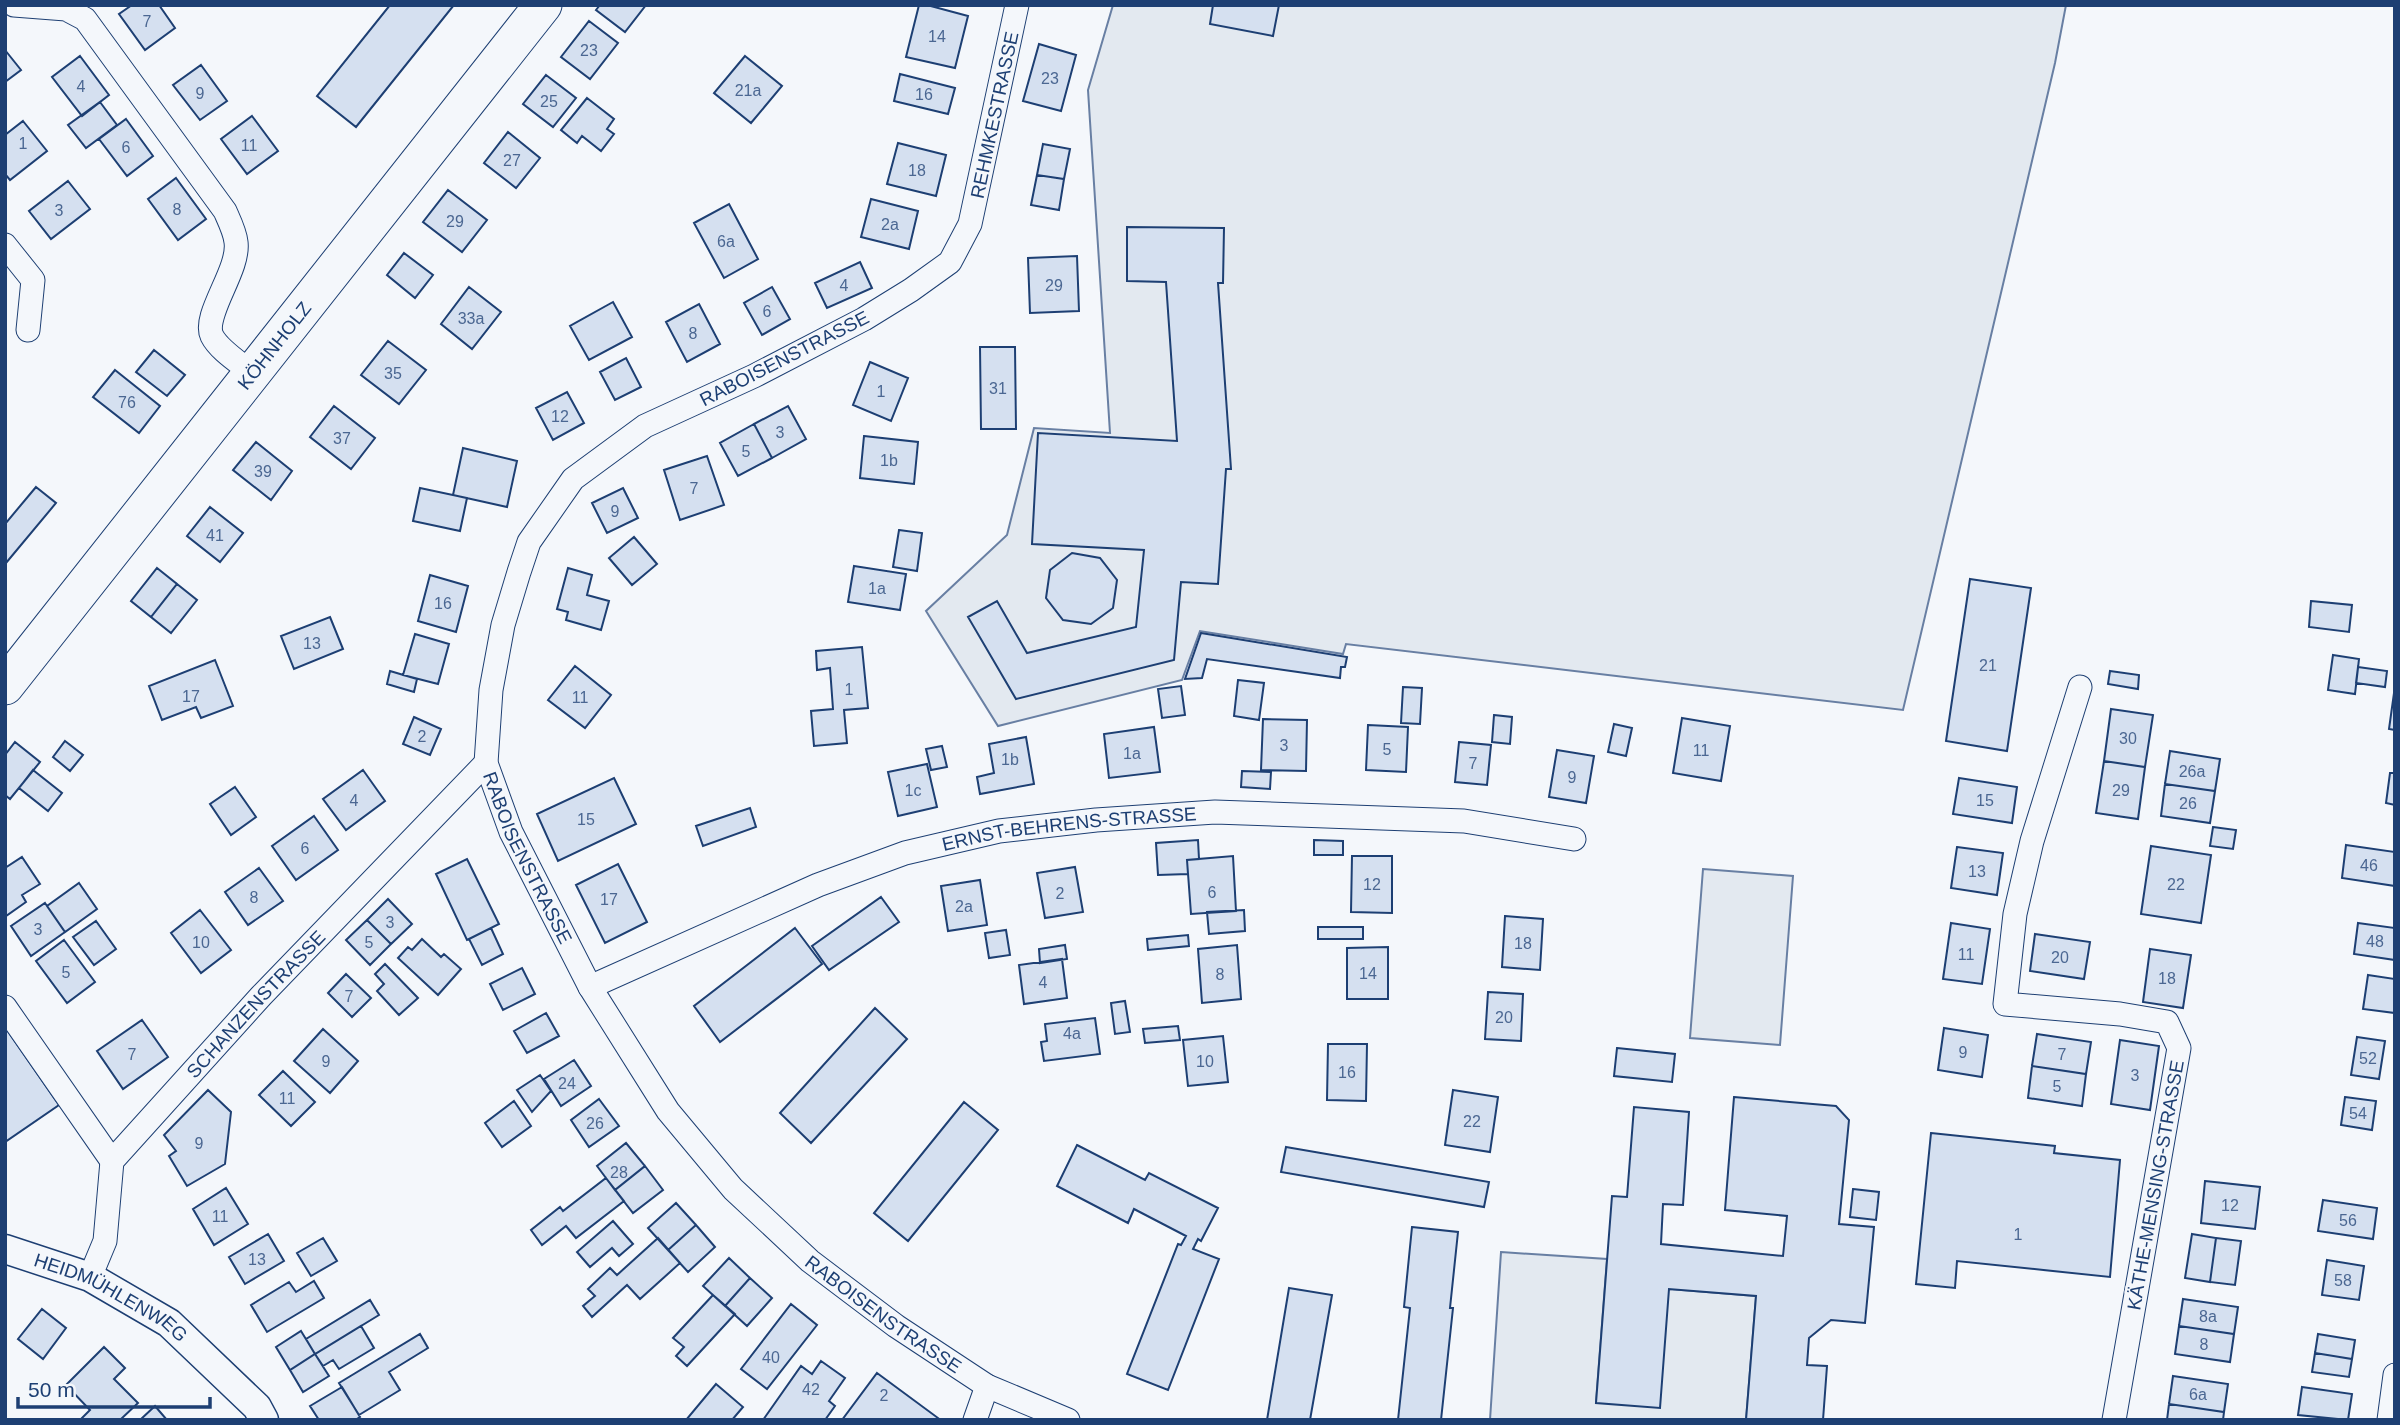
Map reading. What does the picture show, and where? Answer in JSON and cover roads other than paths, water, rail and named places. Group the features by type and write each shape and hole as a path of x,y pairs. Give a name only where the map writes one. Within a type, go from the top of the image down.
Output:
{"main road":[{"name":"KÖHNHOLZ","path":"5,686 543,5"}],"street":[{"path":"14,5 66,9 85,19 225,211 237,243 232,269 210,319 211,334 217,343 252,373"},
{"name":"REHMKESTRASSE","path":"970,224 1017,5"},
{"name":"RABOISENSTRASSE","path":"970,224 950,262 911,290 816,344 645,426 573,479 529,542 519,572 503,625 491,690 486,763 512,832 590,987 668,1111 733,1189 810,1261 896,1326 987,1386 1068,1420"},
{"path":"5,245 33,280 28,330"},
{"name":"KÄTHE-MENSING-STRASSE","path":"2080,687 2032,841 2015,914 2005,1004 2120,1014 2167,1022 2179,1048 2114,1420"},
{"name":"SCHANZENSTRASSE","path":"112,1161 261,996 486,763"},
{"name":"ERNST-BEHRENS-STRASSE","path":"590,987 818,885 905,853 999,831 1096,820 1215,812 1464,821 1574,839"},
{"path":"5,1007 112,1161 105,1241 90,1277"},
{"name":"HEIDMÜHLENWEG","path":"5,1249 90,1277 169,1323 257,1407 264,1420"},
{"path":"2389,1420 2395,1375"},
{"path":"975,1420 987,1386"}]}
